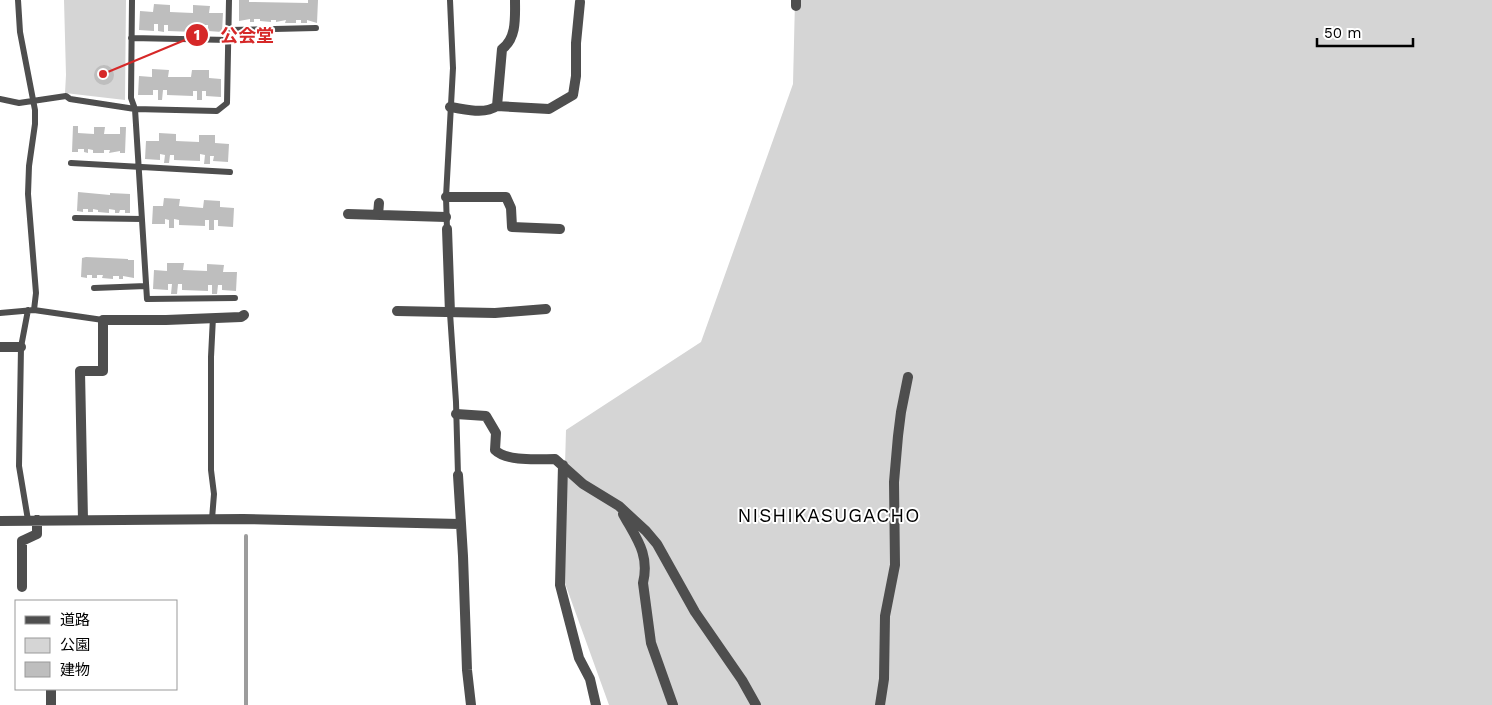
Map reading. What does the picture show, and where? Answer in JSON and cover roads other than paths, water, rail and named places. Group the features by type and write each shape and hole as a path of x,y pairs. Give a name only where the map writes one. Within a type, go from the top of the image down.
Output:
{"street":[{"path":"497,106 502,49 512,38 515,21 515,0"},
{"path":"450,107 480,110 492,110 497,106 549,109 573,95 576,76 576,43 580,2"},
{"path":"446,197 506,197 511,208 512,227 560,229"},
{"path":"378,203 378,215"},
{"path":"348,214 446,217"},
{"path":"446,229 450,313"},
{"path":"397,311 494,313 546,309"},
{"path":"83,520 80,371 103,371 103,320 166,320 244,315"},
{"path":"0,347 21,347"},
{"path":"880,705 884,678 885,616 895,565 894,491 898,436 908,377"},
{"path":"456,414 486,416 496,433 496,450 500,455 527,459 555,459 583,484 619,506 646,531 657,544 695,612 742,680 756,705"},
{"path":"562,465 560,584 579,658 590,680 596,705"},
{"path":"458,475 467,670 471,705"},
{"path":"619,506 644,554 645,574 643,583 651,643 673,705"},
{"path":"0,521 212,519 460,524"},
{"path":"22,587 22,541 36,534 33,520"},
{"path":"51,690 51,705"}],"lane":[{"path":"18,0 20,32 35,124 30,158 28,194 36,293 21,347 19,466 33,520"},
{"path":"132,0 131,98 135,109 147,299 235,298"},
{"path":"0,99 19,103 66,96 70,99 135,109 216,110 227,104 229,0"},
{"path":"446,229 453,68 450,0"},
{"path":"229,30 316,28"},
{"path":"131,38 229,40"},
{"path":"71,163 230,172"},
{"path":"75,218 142,219"},
{"path":"94,288 146,286"},
{"path":"0,313 31,310 103,320"},
{"path":"450,313 458,475"},
{"path":"212,519 214,494 211,470 213,317"}],"waterway":[{"path":"246,536 246,705"}],"place":[{"name":"公会堂","path":"103,74"}],"district":[{"name":"NISHIKASUGACHO","path":"829,515"}]}
